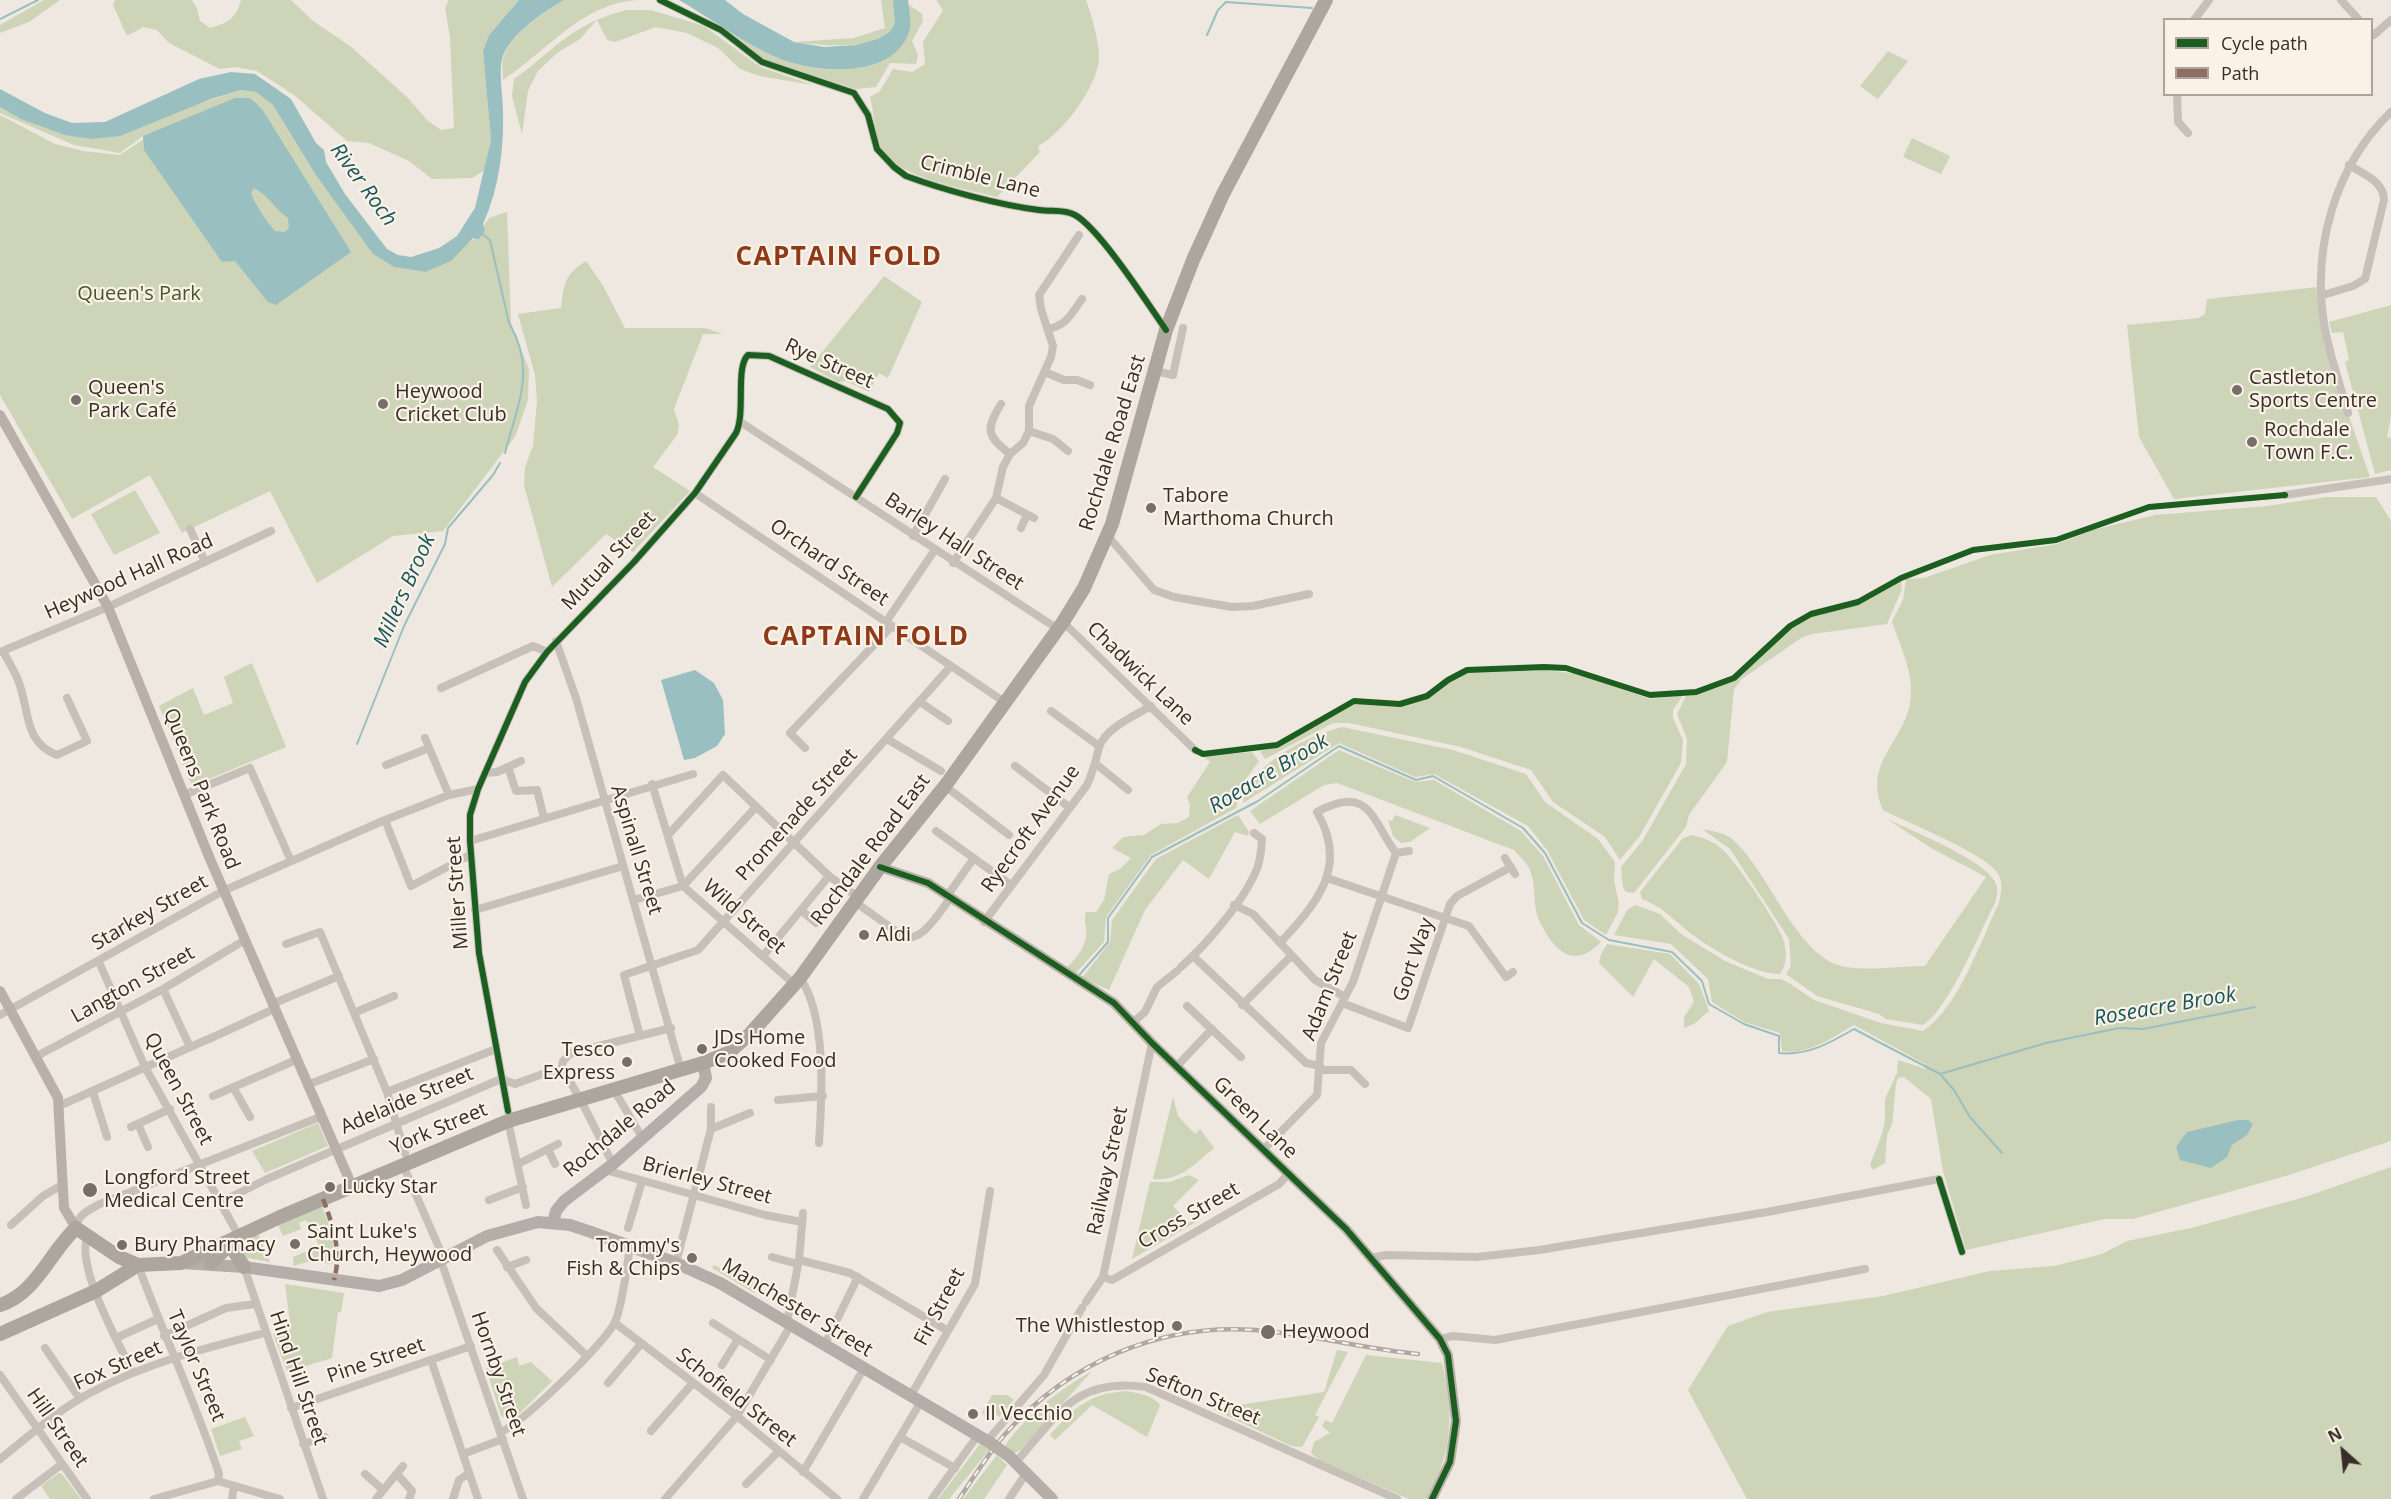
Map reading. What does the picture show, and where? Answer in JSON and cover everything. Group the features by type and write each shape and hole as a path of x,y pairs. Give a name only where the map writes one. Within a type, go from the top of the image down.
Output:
{"highway":[{"name":"Rochdale Road East","path":"750,1034 797,981 880,867 945,786 1003,701 1060,626 1084,588 1107,535 1131,463 1166,330 1222,194 1326,0"},
{"name":"York Street","path":"181,1263 237,1233 352,1186 404,1159 508,1116 614,1090 703,1064 728,1053 750,1034"},
{"path":"0,1305 24,1293 66,1237 82,1231 119,1257 138,1265 181,1263"},
{"path":"211,1263 237,1233"},
{"path":"237,1233 234,1251 244,1267"},
{"path":"0,1334 96,1291 138,1265"}],"main road":[{"name":"Rochdale Road","path":"553,1223 556,1211 564,1200 643,1139 701,1087 706,1078 703,1064"},
{"name":"Manchester Street","path":"181,1263 211,1263 379,1286 402,1280 507,1229 529,1224 553,1223 585,1230 676,1263 720,1283 863,1370 985,1440 1027,1472 1053,1499"}],"street":[{"name":"Crimble Lane","path":"660,0 721,30 762,62 854,93 868,115 877,149 906,176 1040,211 1073,214 1083,220 1166,330"},
{"path":"2196,18 2209,0"},
{"path":"2341,0 2357,18"},
{"path":"2373,34 2391,20"},
{"path":"2177,96 2178,122 2188,133"},
{"path":"2348,413 2325,326 2324,249 2335,203 2349,165 2366,138 2391,112"},
{"path":"2323,295 2353,286 2365,279 2384,200 2382,188 2376,181 2349,165"},
{"path":"953,563 996,498 1003,467 1010,454 1023,442 1029,431 1029,406 1045,372 1053,346 1037,295 1079,235"},
{"path":"1049,329 1062,326 1069,320 1082,299"},
{"path":"1155,371 1173,375 1183,328"},
{"name":"Rye Street","path":"742,423 742,364 748,355 769,356 888,409 900,423 897,433 856,497"},
{"path":"1045,372 1064,380 1077,380 1090,385"},
{"path":"1001,404 990,421 990,434 994,442 1010,454"},
{"name":"Queens Park Road","path":"0,415 108,607 223,891 352,1186"},
{"name":"Mutual Street","path":"547,652 634,562 695,493 742,423"},
{"name":"Barley Hall Street","path":"742,423 934,551 1060,626"},
{"path":"1029,431 1053,439 1068,451"},
{"path":"913,536 945,479"},
{"path":"2285,495 2391,479"},
{"name":"Orchard Street","path":"695,493 1003,701"},
{"path":"996,498 1030,516 1021,528"},
{"path":"190,529 205,562"},
{"name":"Heywood Hall Road","path":"1,652 108,607 270,531"},
{"path":"1107,535 1154,590 1174,597 1232,607 1253,606 1309,594"},
{"path":"805,748 790,734 889,624 934,551"},
{"name":"Chadwick Lane","path":"1060,626 1151,706 1195,750"},
{"name":"Aspinall Street","path":"556,641 576,698 681,1070"},
{"path":"441,688 533,646 547,652"},
{"path":"1,652 18,680 33,736 42,749 57,754 87,741 68,698"},
{"name":"Miller Street","path":"526,1205 479,952 470,855 470,815 478,789 525,682 547,652"},
{"name":"Promenade Street","path":"640,1036 624,975 698,950 951,666"},
{"path":"920,702 948,721"},
{"path":"1052,711 1099,746 1118,726 1151,706"},
{"path":"425,738 449,795"},
{"path":"887,739 941,771"},
{"name":"Ryecroft Avenue","path":"984,922 1087,785 1096,764 1099,746"},
{"path":"386,765 429,747"},
{"path":"485,773 521,761"},
{"path":"1096,764 1128,790"},
{"path":"1015,766 1069,807"},
{"path":"508,767 516,791 537,790 544,818"},
{"path":"184,795 250,768 291,861"},
{"path":"470,841 652,784 693,774"},
{"path":"668,835 723,776 829,876 904,937 911,939 919,936 949,898 974,858"},
{"name":"Wild Street","path":"652,784 683,886 763,956 797,981"},
{"path":"945,786 1009,835"},
{"name":"Starkey Street","path":"5,1013 223,891 384,820 449,795 478,789"},
{"path":"1280,943 1308,912 1327,878 1332,847 1327,829 1317,812 1332,804 1353,803 1367,808 1377,818 1396,853 1409,851"},
{"path":"634,900 683,886 756,807"},
{"path":"384,820 411,886 470,855"},
{"path":"936,831 1011,885"},
{"path":"1132,1023 1145,1012 1157,987 1194,956 1234,905 1257,869 1265,837 1254,833"},
{"name":"Adam Street","path":"1263,1150 1317,1095 1321,1043 1353,982 1396,853"},
{"name":"Gort Way","path":"1344,1000 1408,1028 1446,916 1457,896 1513,871 1505,858"},
{"path":"475,910 623,866"},
{"name":"Green Lane","path":"880,867 928,883 984,922 1114,1003 1152,1043 1346,1229 1372,1258 1440,1339 1450,1363 1456,1420 1449,1462 1432,1499"},
{"path":"763,956 829,876"},
{"path":"1327,878 1446,916 1469,926 1479,936 1495,965 1506,977 1513,972"},
{"path":"1234,905 1252,914 1316,980 1344,1000"},
{"path":"801,910 816,923"},
{"name":"Hornby Street","path":"286,944 320,932 356,1012 387,1092 404,1159 443,1260 523,1499"},
{"name":"Langton Street","path":"37,1056 163,989 245,940"},
{"path":"1194,956 1242,1005 1254,1011 1306,1063 1320,1068 1351,1070 1365,1084"},
{"path":"1242,1005 1291,956"},
{"name":"Queen Street","path":"99,962 144,1067 170,1109 237,1233"},
{"path":"59,1106 208,1039 339,976"},
{"path":"797,981 809,995 824,1082 819,1143"},
{"path":"163,989 190,1047"},
{"path":"0,991 5,1013 37,1056 55,1090 59,1106 64,1208 82,1231"},
{"path":"356,1012 394,996"},
{"path":"1187,1006 1241,1057"},
{"path":"609,1167 570,1077 561,1071 563,1062 571,1053 671,1028"},
{"path":"1177,1066 1212,1029"},
{"name":"Railway Street","path":"932,1499 955,1468 985,1440 1044,1375 1084,1305 1103,1277 1152,1043"},
{"path":"387,1092 496,1049"},
{"path":"307,1085 374,1059"},
{"path":"213,1096 296,1060"},
{"name":"Adelaide Street","path":"221,1202 501,1079 515,1084 547,1072 561,1071"},
{"path":"233,1087 250,1117"},
{"path":"614,1090 643,1139"},
{"path":"93,1092 107,1137"},
{"path":"778,1100 823,1096"},
{"path":"676,1263 711,1129 711,1107"},
{"path":"148,1148 134,1126 170,1109"},
{"path":"711,1129 750,1113"},
{"path":"134,1372 116,1338 96,1291 82,1231 77,1220 83,1213 120,1197 320,1117"},
{"path":"518,1164 558,1144"},
{"path":"548,1149 555,1164"},
{"name":"Brierley Street","path":"609,1167 642,1181 802,1222"},
{"name":"Cross Street","path":"1103,1277 1112,1280 1279,1184 1289,1173"},
{"path":"1372,1258 1386,1255 1477,1257 1539,1250 1767,1212 1939,1179 1962,1252"},
{"path":"628,1228 642,1181"},
{"path":"11,1225 43,1196 62,1185"},
{"path":"489,1200 523,1187"},
{"name":"Fir Street","path":"863,1499 900,1437 948,1331 978,1275 990,1191"},
{"path":"665,1499 737,1416 771,1360 789,1324 799,1262 803,1213"},
{"path":"463,1454 502,1435 514,1426 587,1356 615,1323 630,1247"},
{"path":"497,1250 536,1308 587,1356"},
{"path":"772,1257 840,1269 948,1331"},
{"path":"507,1267 526,1260"},
{"name":"Taylor Street","path":"138,1265 164,1336 204,1427 219,1474 218,1481"},
{"name":"Hind Hill Street","path":"244,1267 322,1499"},
{"path":"1440,1339 1453,1336 1495,1340 1864,1269"},
{"path":"824,1346 858,1278"},
{"path":"164,1336 226,1308 255,1304"},
{"path":"116,1338 158,1319"},
{"name":"Schofield Street","path":"615,1323 692,1384 737,1416 837,1499"},
{"path":"713,1323 771,1360"},
{"name":"Fox Street","path":"0,1459 80,1400 134,1372 265,1333"},
{"path":"722,1365 738,1339"},
{"path":"608,1383 641,1344"},
{"name":"Pine Street","path":"291,1408 471,1346"},
{"path":"45,1348 80,1400"},
{"path":"431,1360 478,1499"},
{"path":"802,1472 863,1370"},
{"name":"Hill Street","path":"0,1375 87,1499"},
{"path":"651,1431 692,1384"},
{"name":"Sefton Street","path":"1012,1459 1068,1404 1083,1393 1103,1386 1124,1384 1146,1387 1397,1499"},
{"path":"303,1444 325,1437"},
{"path":"900,1437 955,1468"},
{"path":"746,1484 778,1452"},
{"path":"16,1499 62,1464"},
{"path":"376,1499 403,1466"},
{"path":"1009,1499 1027,1472"},
{"path":"453,1499 459,1480 469,1473"},
{"path":"365,1474 383,1490"},
{"path":"397,1474 412,1491 409,1499"},
{"path":"154,1499 218,1481 280,1499"},
{"path":"232,1499 234,1486"}],"green space":[{"path":"44,0 60,0 29,22 0,33 0,25"},
{"path":"115,0 192,0 197,8 200,21 210,28 231,19 241,0 291,0 313,21 350,46 407,97 427,120 441,130 454,128 450,37 445,8 449,0 519,0 489,35 483,51 491,139 485,170 472,178 432,179 409,161 369,143 347,141 294,95 257,71 236,67 220,69 169,43 157,30 143,27 127,36 113,5"},
{"path":"564,0 638,0 618,3 582,19 503,80 503,58 514,39 538,17"},
{"path":"881,0 893,0 896,18 890,33 879,39 850,45 794,42 854,38 885,28"},
{"path":"936,0 1086,0 1096,34 1099,55 1098,67 1093,80 1069,119 1048,140 1038,146 1040,152 997,197 930,180 913,173 886,155 879,143 870,97 880,91 893,69 912,72 925,64 923,42 943,10"},
{"path":"908,4 922,14 923,21 912,41 918,55 916,64 890,63 876,87 856,89 765,60 725,27 777,58 840,70 910,29"},
{"path":"626,10 651,10 704,26 760,67 813,85 759,76 740,69 718,48 687,33 656,27 615,42 607,40 597,20"},
{"path":"597,20 580,39 557,53 538,71 528,91 522,134 512,96 514,79 589,23"},
{"path":"1888,51 1908,61 1878,99 1860,86"},
{"name":"Queen's Park","path":"241,90 256,92 273,105 373,254 394,267 425,272 475,238 489,218 507,212 511,323 529,369 528,400 515,437 443,531 393,536 317,583 270,491 182,533 150,475 72,519 0,395 0,115 55,144 83,151 120,155 156,131 143,136 120,153 74,145 0,113 0,107 44,127 90,139"},
{"path":"1912,138 1950,156 1941,174 1903,157"},
{"path":"586,261 602,284 625,328 705,328 723,334 703,334 674,409 679,425 677,435 653,467 690,491 633,552 606,534 552,587 524,485 525,467 533,446 537,401 535,375 518,314 561,308 566,281 573,271"},
{"path":"884,276 922,302 888,378 879,373 869,392 846,381 838,382 810,367"},
{"name":"Castleton Sports Centre","path":"2318,287 2324,344 2370,477 2174,499 2139,437 2127,325 2199,318 2205,314 2207,299"},
{"path":"2391,305 2391,416 2387,437 2391,438 2391,470 2375,474 2345,362 2349,360 2343,332 2332,333 2329,322"},
{"path":"135,490 160,533 114,555 91,514"},
{"path":"2326,497 2376,497 2391,521 2391,1141 2289,1175 2133,1219 2105,1219 1966,1250 1943,1171 1931,1099 1904,1077 1898,1078 1896,1084 1892,1124 1887,1135 1885,1163 1873,1170 1870,1165 1882,1134 1885,1121 1885,1099 1897,1073 1898,1060 1926,1069 1925,1064 1854,1025 1810,1048 1792,1052 1782,1051 1780,1033 1744,1022 1712,1002 1708,979 1671,944 1614,935 1627,910 1635,905 1660,914 1681,934 1725,961 1768,979 1780,979 1814,1000 1881,1023 1923,1031 1936,1020 1958,990 1999,903 2001,884 1997,872 1989,864 1944,838 1883,810 1878,792 1878,777 1882,763 1909,709 1911,693 1907,665 1892,621 1903,600 1906,579 1924,578 1990,555 2057,544 2093,530 2155,515 2267,506"},
{"path":"1901,580 1902,589 1887,624 1812,634 1801,638 1742,679 1734,689 1727,762 1689,815 1686,827 1634,893 1626,892 1623,887 1621,867 1643,840 1686,764 1687,739 1677,714 1687,694 1719,686 1732,678 1777,637 1798,622 1860,602"},
{"path":"252,663 286,747 192,786 159,706 193,688 204,715 233,703 224,677"},
{"path":"1483,669 1537,669 1579,674 1650,699 1683,695 1673,710 1673,718 1683,740 1681,763 1639,837 1620,860 1605,837 1553,802 1531,770 1461,747 1349,723 1333,723 1265,759 1260,751 1284,743 1349,706 1363,704 1397,706 1412,703 1448,679 1463,672"},
{"path":"1342,727 1453,750 1526,774 1545,802 1598,839 1615,862 1614,880 1619,904 1618,912 1606,935 1584,920 1547,850 1528,826 1434,774 1415,777 1339,743 1243,803 1247,789 1256,776 1281,754 1312,737"},
{"path":"1339,750 1415,782 1434,780 1521,831 1543,856 1579,925 1601,942 1591,951 1581,955 1573,956 1557,948 1539,920 1529,868 1514,850 1337,783 1324,785 1260,824 1250,811"},
{"path":"1252,752 1259,761 1241,786 1236,808 1151,855 1106,917 1104,942 1076,973 1067,967 1079,954 1086,939 1086,912 1096,912 1104,900 1109,874 1120,869 1131,858 1112,848 1123,837 1144,835 1161,824 1178,823 1189,817 1190,805 1187,797 1210,762 1203,756"},
{"path":"1238,815 1249,832 1248,836 1235,832 1209,879 1183,860 1145,910 1109,990 1082,978 1110,942 1112,920 1156,859"},
{"path":"1395,815 1430,828 1410,842 1401,843 1393,836 1388,820 1392,821"},
{"path":"1887,819 1967,858 1982,868 1997,887 1996,901 1953,987 1933,1016 1923,1025 1886,1019 1879,1014 1817,996 1786,974 1791,966 1789,939 1730,849 1702,829 1729,837 1746,853 1798,932 1829,961 1856,968 1925,966 1986,877 1931,848"},
{"path":"1692,835 1710,841 1725,852 1767,910 1785,946 1785,962 1780,974 1757,970 1717,951 1660,908 1642,899 1640,892 1683,838"},
{"path":"1607,944 1670,954 1699,984 1709,1011 1694,1024 1684,1028 1684,1017 1694,1002 1689,987 1654,959 1633,997 1599,963"},
{"path":"1173,1097 1178,1116 1195,1134 1200,1129 1214,1148 1179,1175 1153,1179"},
{"path":"318,1123 328,1146 265,1173 252,1151"},
{"path":"2391,1167 2391,1499 1747,1499 1688,1390 1728,1326 1767,1312 1883,1296 1990,1271 2054,1266 2102,1254 2127,1241 2191,1228 2305,1197"},
{"path":"1189,1175 1199,1180 1173,1206 1189,1223 1194,1219 1196,1222 1132,1259 1150,1182 1170,1182"},
{"path":"322,1207 332,1231 334,1262 331,1264 311,1261 293,1266 293,1257 319,1246 306,1220 299,1223 301,1229 283,1236 278,1225"},
{"path":"258,1233 270,1262 243,1257 239,1245"},
{"path":"714,1265 726,1271 736,1266 762,1280 754,1293 712,1268"},
{"path":"285,1284 344,1293 341,1312 338,1312 332,1358 287,1372 273,1334 291,1329"},
{"path":"1337,1350 1348,1352 1315,1415 1319,1417 1302,1447 1291,1446 1213,1409 1324,1392"},
{"path":"1366,1355 1442,1363 1448,1398 1449,1433 1442,1466 1426,1499 1409,1499 1319,1460 1311,1453 1314,1442 1330,1433 1322,1426 1325,1420 1332,1423"},
{"path":"517,1357 519,1366 531,1362 552,1381 517,1416 505,1418 501,1416 486,1368"},
{"path":"1092,1371 1022,1449 1015,1453 1004,1447 1022,1424 1044,1404 1067,1386"},
{"path":"1126,1391 1149,1397 1160,1405 1147,1437 1092,1405 1055,1440 1050,1435 1083,1404 1101,1395"},
{"path":"992,1395 1007,1395 1014,1400 999,1417 992,1412 988,1417 982,1413"},
{"path":"245,1417 254,1436 239,1441 242,1449 220,1456 211,1429"},
{"path":"980,1444 990,1449 949,1499 938,1499"},
{"path":"997,1455 1007,1465 984,1499 963,1499"},
{"path":"59,1473 81,1499 50,1499 41,1486"}],"water":[{"path":"519,0 564,0 521,31 503,56 501,154 497,183 483,224 485,231 479,239 473,238 451,261 425,272 394,267 373,254 316,175 273,105 256,92 241,90 211,99 120,136 90,139 65,135 21,119 0,107 0,89 45,113 72,123 105,122 199,79 231,72 255,74 291,99 316,143 324,150 326,162 345,194 387,249 398,255 411,257 439,248 457,236 475,208 491,140 483,51 489,35"},
{"path":"679,0 725,0 743,14 794,42 824,47 856,45 878,39 890,32 895,23 893,0 908,0 910,28 900,48 887,58 870,65 851,69 812,67 778,58 766,52"},
{"path":"235,98 250,98 262,109 351,252 276,305 268,302 235,261 222,262 144,150 143,136","holes":["254,188 288,218 289,228 285,232 275,231 262,213 251,193"]},
{"path":"695,670 714,683 723,700 725,734 717,746 695,758 684,760 661,680"},
{"path":"2238,1120 2248,1120 2253,1124 2247,1135 2232,1145 2227,1157 2211,1168 2180,1160 2176,1147 2187,1132"}],"waterway":[{"path":"0,19 38,0"},
{"path":"1207,35 1218,10 1226,2 1312,8"},
{"name":"Millers Brook","path":"482,234 490,240 509,323 522,356 522,388 505,453"},
{"name":"Millers Brook","path":"357,744 404,626 445,544 448,528 493,475 500,463"},
{"name":"Roeacre Brook","path":"1080,974 1108,942 1108,918 1152,857 1258,801 1339,746 1416,780 1433,776 1523,828 1545,853 1582,923 1609,940 1672,952 1702,981 1709,1004 1744,1024 1779,1036 1779,1053 1809,1050 1827,1044 1854,1029 1940,1074 2046,1043 2119,1028 2143,1029 2255,1007"},
{"name":"Roseacre Brook","path":"1940,1074 1954,1090 1970,1117 2002,1153"}],"railway":[{"path":"959,1499 1000,1440 1032,1407 1088,1367 1119,1352 1152,1341 1185,1333 1255,1330 1418,1354"}],"marked path":[{"path":"323,1199 337,1249 334,1280"}],"cycle path":[{"path":"660,0 721,30 762,62 854,93 868,115 877,149 906,176 989,201 1075,215 1097,235 1110,251 1166,330"},
{"path":"508,1111 479,953 470,815 478,789 525,682 547,652 634,562 695,493 736,433 740,414 742,369 748,355 769,356 888,409 900,423 897,433 856,497"},
{"path":"1195,750 1203,754 1277,745 1354,701 1400,704 1427,696 1448,680 1467,670 1566,668 1650,695 1696,692 1734,678 1790,626 1811,614 1858,602 1901,578 1973,550 2056,540 2149,507 2285,495"},
{"path":"880,867 928,883 1114,1003 1152,1043 1346,1229 1440,1339 1448,1355 1456,1421 1450,1462 1432,1499"},
{"path":"1939,1179 1962,1252"}],"place":[{"name":"Castleton Sports Centre","path":"2237,390"},
{"name":"Queen's Park Café","path":"76,400"},
{"name":"Heywood Cricket Club","path":"383,404"},
{"name":"Rochdale Town F.C.","path":"2252,442"},
{"name":"Tabore Marthoma Church","path":"1151,508"},
{"name":"Aldi","path":"864,935"},
{"name":"JDs Home Cooked Food","path":"702,1049"},
{"name":"Tesco Express","path":"627,1062"},
{"name":"Lucky Star","path":"330,1187"},
{"name":"Longford Street Medical Centre","path":"90,1190"},
{"name":"Saint Luke's Church, Heywood","path":"295,1244"},
{"name":"Bury Pharmacy","path":"122,1245"},
{"name":"Tommy's Fish & Chips","path":"692,1258"},
{"name":"The Whistlestop","path":"1177,1326"},
{"name":"Heywood","path":"1268,1332"},
{"name":"Il Vecchio","path":"973,1414"}],"district":[{"name":"CAPTAIN FOLD","path":"839,258"},
{"name":"CAPTAIN FOLD","path":"866,638"}],"water label":[{"name":"River Roch","path":"363,185"}]}
